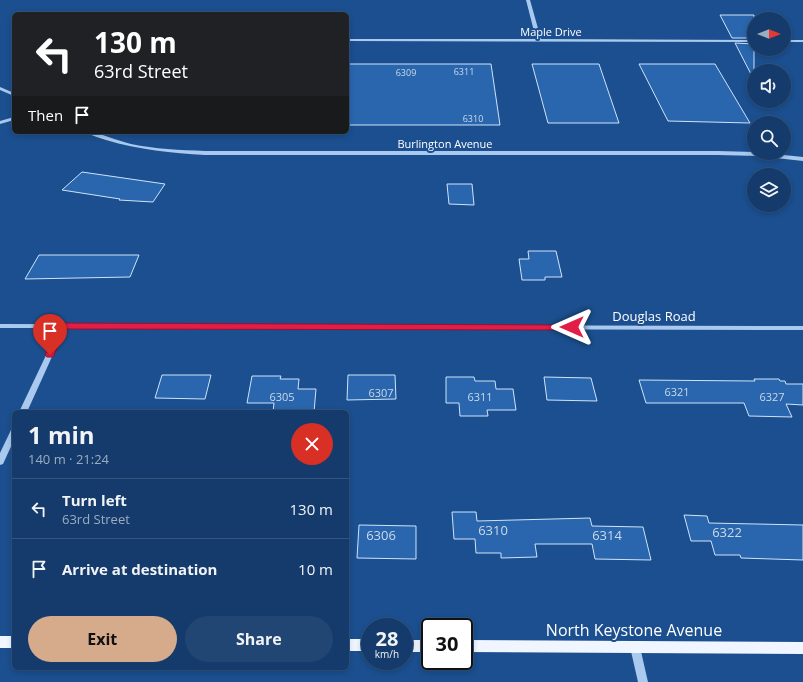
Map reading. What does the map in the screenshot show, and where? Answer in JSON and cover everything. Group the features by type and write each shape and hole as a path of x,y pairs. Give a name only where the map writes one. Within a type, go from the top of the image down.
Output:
{"main road":[{"path":"0,642 12,642"},
{"path":"349,645 361,645"},
{"name":"North Keystone Avenue","path":"473,646 803,648"}],"street":[{"path":"528,0 539,41"},
{"name":"Maple Drive","path":"349,40 747,41"},
{"path":"791,41 803,41"},
{"path":"0,88 12,94"},
{"path":"0,124 12,119"},
{"name":"Burlington Avenue","path":"96,134 134,145 201,153 718,153 758,154 803,159"},
{"name":"Douglas Road","path":"0,326 803,328"},
{"path":"24,410 63,326"},
{"path":"0,462 12,436"},
{"path":"635,647 643,682"}],"building":[{"path":"720,15 747,15 747,38 732,38"},
{"path":"735,43 747,44 747,56 754,56 754,64 747,64 747,66"},
{"path":"349,64 491,64 500,125 349,125"},
{"path":"532,64 599,64 619,123 548,123"},
{"path":"639,64 715,64 747,118 747,123 668,121"},
{"path":"82,172 165,184 153,202 119,200 120,199 62,190"},
{"path":"447,184 472,184 474,205 449,204"},
{"path":"528,251 556,251 562,277 545,277 545,280 522,280 519,259 529,259"},
{"path":"39,255 139,255 130,277 25,279"},
{"path":"162,375 211,375 205,399 155,398"},
{"path":"348,375 395,375 396,399 347,400"},
{"path":"252,376 281,376 280,379 299,379 298,389 316,389 314,410 273,410 274,403 247,403"},
{"path":"446,377 474,377 475,381 495,381 496,389 513,389 516,410 487,410 488,416 460,416 459,403 446,403"},
{"path":"544,377 591,378 597,401 547,400"},
{"path":"754,379 779,379 780,381 785,381 786,384 803,384 803,405 786,404 792,417 749,416 744,403 646,403 639,380 755,381"},
{"path":"452,512 476,512 477,521 590,518 592,526 643,527 651,560 595,559 592,544 535,544 537,557 501,558 501,553 476,553 475,539 454,539"},
{"path":"684,515 707,516 709,523 803,525 803,560 741,558 740,555 715,555 711,541 691,541"},
{"path":"359,525 416,526 416,559 357,558"}],"route":[{"path":"50,355 63,326 572,327"}]}
